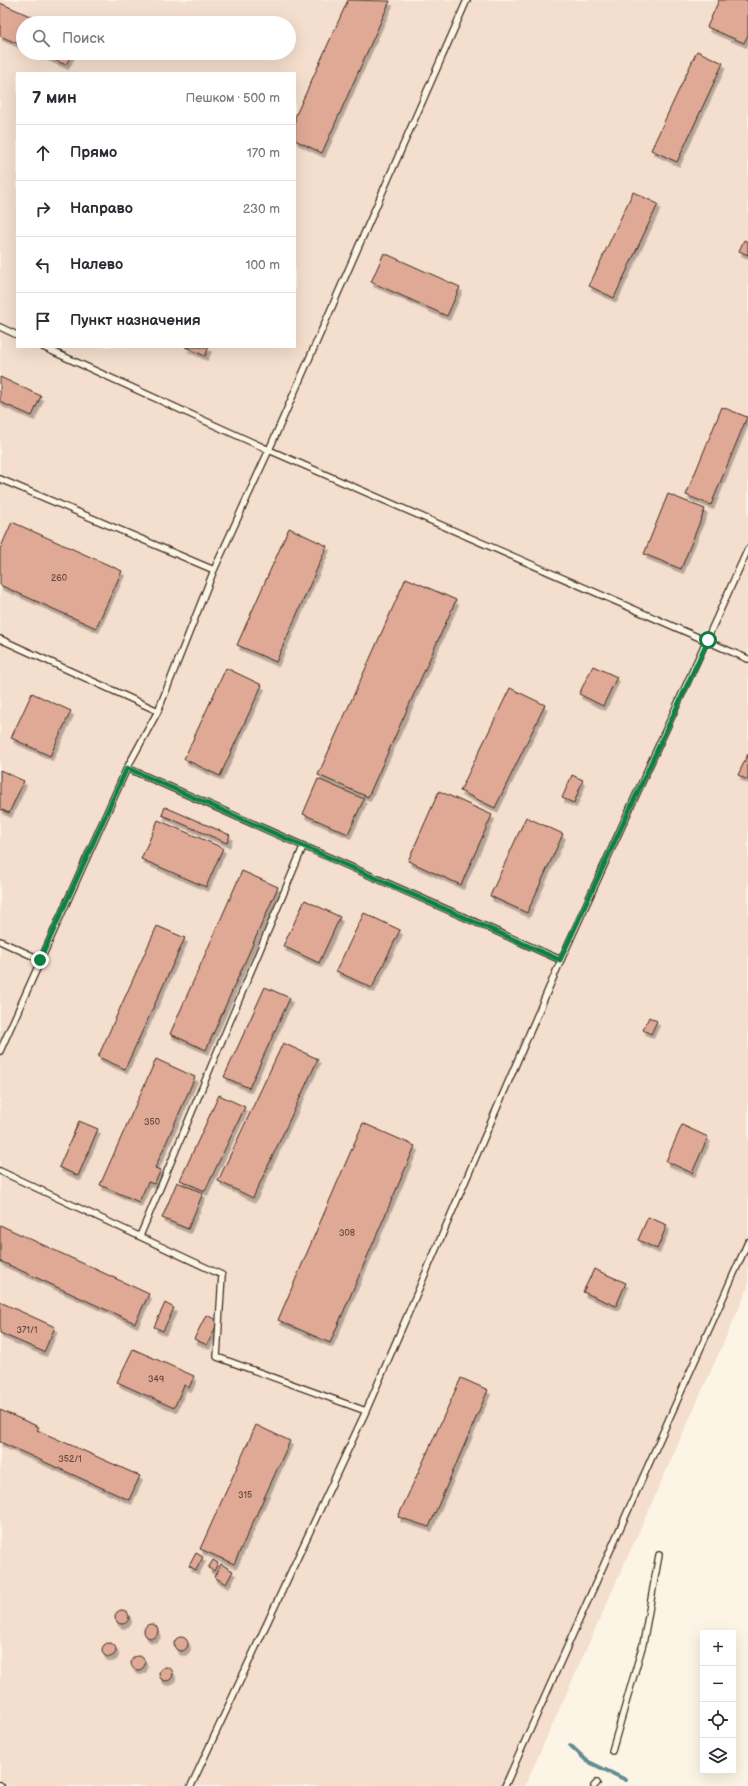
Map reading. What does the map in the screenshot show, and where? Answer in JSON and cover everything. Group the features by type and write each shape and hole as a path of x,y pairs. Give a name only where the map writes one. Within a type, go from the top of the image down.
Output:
{"lane":[{"path":"0,1051 127,768 158,711 214,570 269,450 467,0"},
{"path":"0,328 16,335"},
{"path":"45,348 269,450 708,640 748,659"},
{"path":"0,479 214,570"},
{"path":"191,1786 366,1411 560,960 708,640 748,549"},
{"path":"0,639 158,711"},
{"path":"127,768 560,960"},
{"path":"140,1236 303,847"},
{"path":"0,941 40,960"},
{"path":"0,1170 222,1275 217,1357 366,1411"},
{"path":"505,1786 748,1242"},
{"path":"612,1751 643,1644 658,1555"}],"shaded area":[{"path":"0,0 748,0 748,1288 525,1786 0,1786"}],"building":[{"path":"348,0 390,1 322,153 296,140 296,115"},
{"path":"719,0 748,0 748,35 744,43 707,27"},
{"path":"0,3 30,16 16,16 16,43 0,36"},
{"path":"697,51 723,63 677,162 651,150"},
{"path":"55,60 68,60 66,65"},
{"path":"633,192 658,204 614,298 589,286"},
{"path":"744,240 748,242 748,255 739,251"},
{"path":"384,253 460,287 447,316 371,282"},
{"path":"187,348 209,348 205,356"},
{"path":"0,377 41,396 32,416 0,402"},
{"path":"722,407 747,417 711,505 686,495"},
{"path":"668,494 705,509 681,569 644,554"},
{"path":"12,522 122,571 96,628 0,585 0,549"},
{"path":"289,528 327,546 276,662 237,645"},
{"path":"406,578 456,600 368,797 318,775"},
{"path":"593,666 617,677 603,706 579,694"},
{"path":"226,668 262,685 220,776 184,759"},
{"path":"510,688 545,705 495,808 460,791"},
{"path":"32,693 71,711 50,756 11,738"},
{"path":"748,754 748,780 738,775"},
{"path":"0,770 24,781 9,813 0,809"},
{"path":"572,775 583,780 574,803 562,798"},
{"path":"318,779 364,799 348,834 303,814"},
{"path":"439,791 492,815 461,885 408,861"},
{"path":"165,807 230,835 227,843 162,815"},
{"path":"526,817 563,834 527,913 490,896"},
{"path":"158,820 223,848 206,887 141,859"},
{"path":"242,871 278,887 206,1050 170,1034"},
{"path":"305,900 340,917 319,963 283,946"},
{"path":"364,913 400,930 372,988 336,971"},
{"path":"157,926 185,938 125,1069 98,1057"},
{"path":"265,987 290,998 249,1088 224,1077"},
{"path":"649,1017 657,1021 651,1034 643,1030"},
{"path":"283,1043 318,1059 253,1198 218,1181"},
{"path":"156,1059 195,1077 155,1168 161,1170 154,1184 148,1182 139,1202 100,1185"},
{"path":"219,1095 245,1107 205,1191 180,1180"},
{"path":"79,1121 98,1129 78,1176 59,1167"},
{"path":"363,1123 415,1146 330,1343 278,1320"},
{"path":"682,1125 708,1137 692,1173 666,1161"},
{"path":"177,1182 203,1193 188,1229 162,1218"},
{"path":"648,1217 667,1225 657,1249 638,1240"},
{"path":"0,1225 149,1294 135,1323 0,1261"},
{"path":"594,1269 626,1283 616,1306 583,1292"},
{"path":"0,1302 55,1327 44,1352 0,1333"},
{"path":"165,1303 174,1308 163,1331 154,1327"},
{"path":"206,1315 219,1321 207,1345 194,1339"},
{"path":"133,1349 194,1376 189,1388 184,1385 174,1408 117,1382"},
{"path":"461,1378 488,1390 429,1527 398,1517"},
{"path":"0,1410 39,1427 37,1430 140,1476 129,1500 0,1442"},
{"path":"256,1425 290,1441 234,1564 200,1549"},
{"path":"196,1553 203,1557 196,1570 189,1566"},
{"path":"213,1560 218,1563 214,1571 208,1568"},
{"path":"221,1564 233,1571 226,1584 214,1577"},
{"path":"119,1610 125,1610 129,1614 129,1620 125,1624 119,1624 115,1620 115,1614"},
{"path":"148,1624 154,1624 158,1628 158,1634 154,1638 148,1638 144,1634 144,1628"},
{"path":"178,1637 184,1637 188,1641 188,1647 184,1651 178,1651 174,1647 174,1641"},
{"path":"106,1643 112,1643 116,1647 116,1653 112,1657 106,1657 102,1653 102,1647"},
{"path":"135,1656 141,1656 145,1660 145,1666 141,1670 135,1670 131,1666 131,1660"},
{"path":"163,1667 169,1667 173,1671 173,1677 169,1681 163,1681 159,1677 159,1671"}],"waterway":[{"path":"570,1745 587,1761 626,1780"}],"route":[{"path":"40,960 127,768 560,960 708,640"}]}
